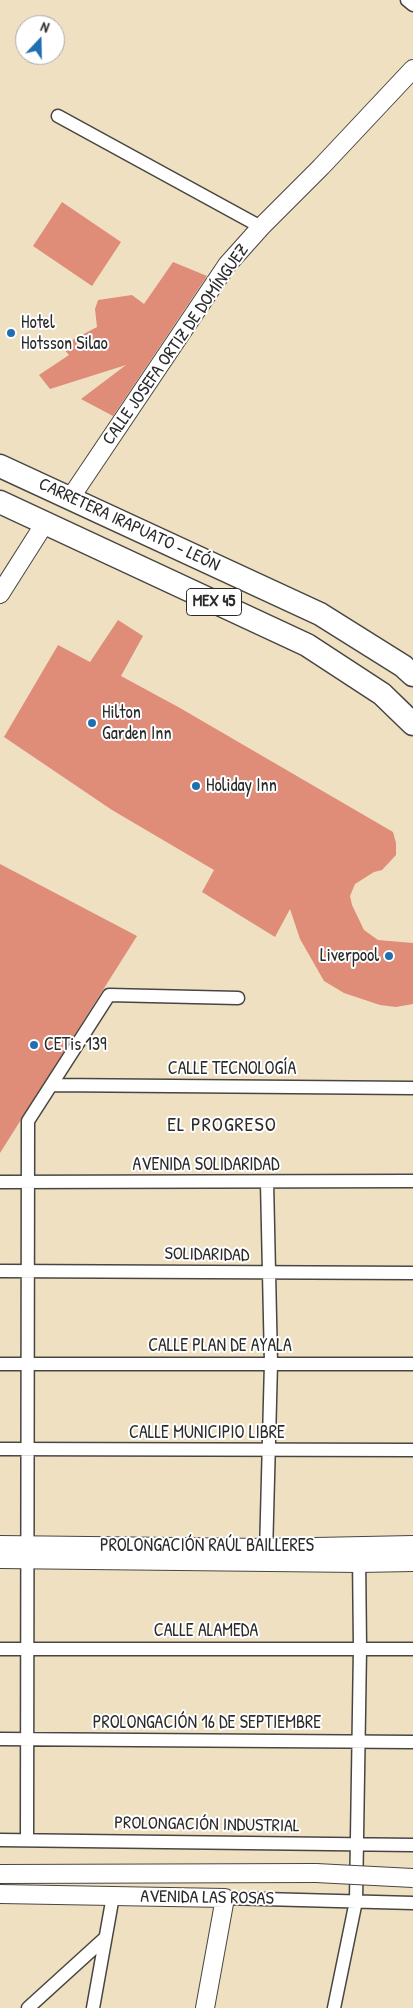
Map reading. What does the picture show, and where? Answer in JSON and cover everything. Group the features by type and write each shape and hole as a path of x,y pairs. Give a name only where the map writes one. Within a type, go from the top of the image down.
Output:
{"highway":[{"name":"CARRETERA IRAPUATO - LEÓN","path":"0,466 71,497 320,614 403,666 413,675"},
{"name":"CARRETERA IRAPUATO - LEÓN","path":"0,502 307,645 382,694 413,724"}],"street":[{"path":"407,0 413,5"},
{"name":"CALLE JOSEFA ORTIZ DE DOMÍNGUEZ","path":"71,497 227,265 260,227 321,167 413,68"},
{"path":"58,116 260,227"},
{"path":"0,594 45,523"},
{"path":"27,1840 28,1121 110,996 238,998"},
{"name":"CALLE TECNOLOGÍA","path":"51,1085 413,1088"},
{"name":"AVENIDA SOLIDARIDAD","path":"0,1182 413,1180"},
{"path":"266,1555 271,1363 267,1182"},
{"name":"SOLIDARIDAD","path":"0,1271 269,1274 413,1273"},
{"name":"CALLE PLAN DE AYALA","path":"0,1364 413,1364"},
{"name":"CALLE MUNICIPIO LIBRE","path":"0,1449 413,1450"},
{"name":"PROLONGACIÓN RAÚL BAILLERES","path":"0,1545 26,1552 359,1555 413,1562"},
{"name":"PROLONGACIÓN RAÚL BAILLERES","path":"359,1555 413,1545"},
{"name":"PROLONGACIÓN RAÚL BAILLERES","path":"0,1559 26,1552"},
{"path":"334,2008 356,1901 360,1648 359,1555"},
{"name":"CALLE ALAMEDA","path":"0,1649 413,1649"},
{"name":"PROLONGACIÓN 16 DE SEPTIEMBRE","path":"0,1739 413,1742"},
{"name":"PROLONGACIÓN INDUSTRIAL","path":"0,1840 413,1845"},
{"name":"AVENIDA LAS ROSAS","path":"0,1874 316,1873 413,1878"},
{"name":"AVENIDA LAS ROSAS","path":"0,1894 413,1903"},
{"path":"93,2008 113,1896"},
{"path":"205,2008 225,1898"},
{"path":"28,2008 106,1938"}],"building":[{"path":"62,202 121,242 92,286 33,246"},
{"path":"173,262 207,276 113,416 81,399 126,365 50,389 39,375 69,355 61,346 97,327 95,309 98,300 132,295 144,304"},
{"path":"118,620 143,636 121,676 180,708 393,832 396,843 396,855 382,870 374,872 355,884 350,896 352,905 364,930 378,940 413,943 413,1004 396,1007 380,1005 344,993 324,981 300,939 290,909 275,937 202,892 214,870 112,810 4,737 58,645 90,662"},
{"name":"CETis 139","path":"0,864 137,936 0,1153"}],"place":[{"name":"Hotel Hotsson Silao","path":"11,333"},
{"name":"Hilton Garden Inn","path":"92,723"},
{"name":"Holiday Inn","path":"196,786"},
{"name":"Liverpool","path":"389,956"},
{"name":"CETis 139","path":"34,1045"}],"district":[{"name":"EL PROGRESO","path":"222,1126"}]}
